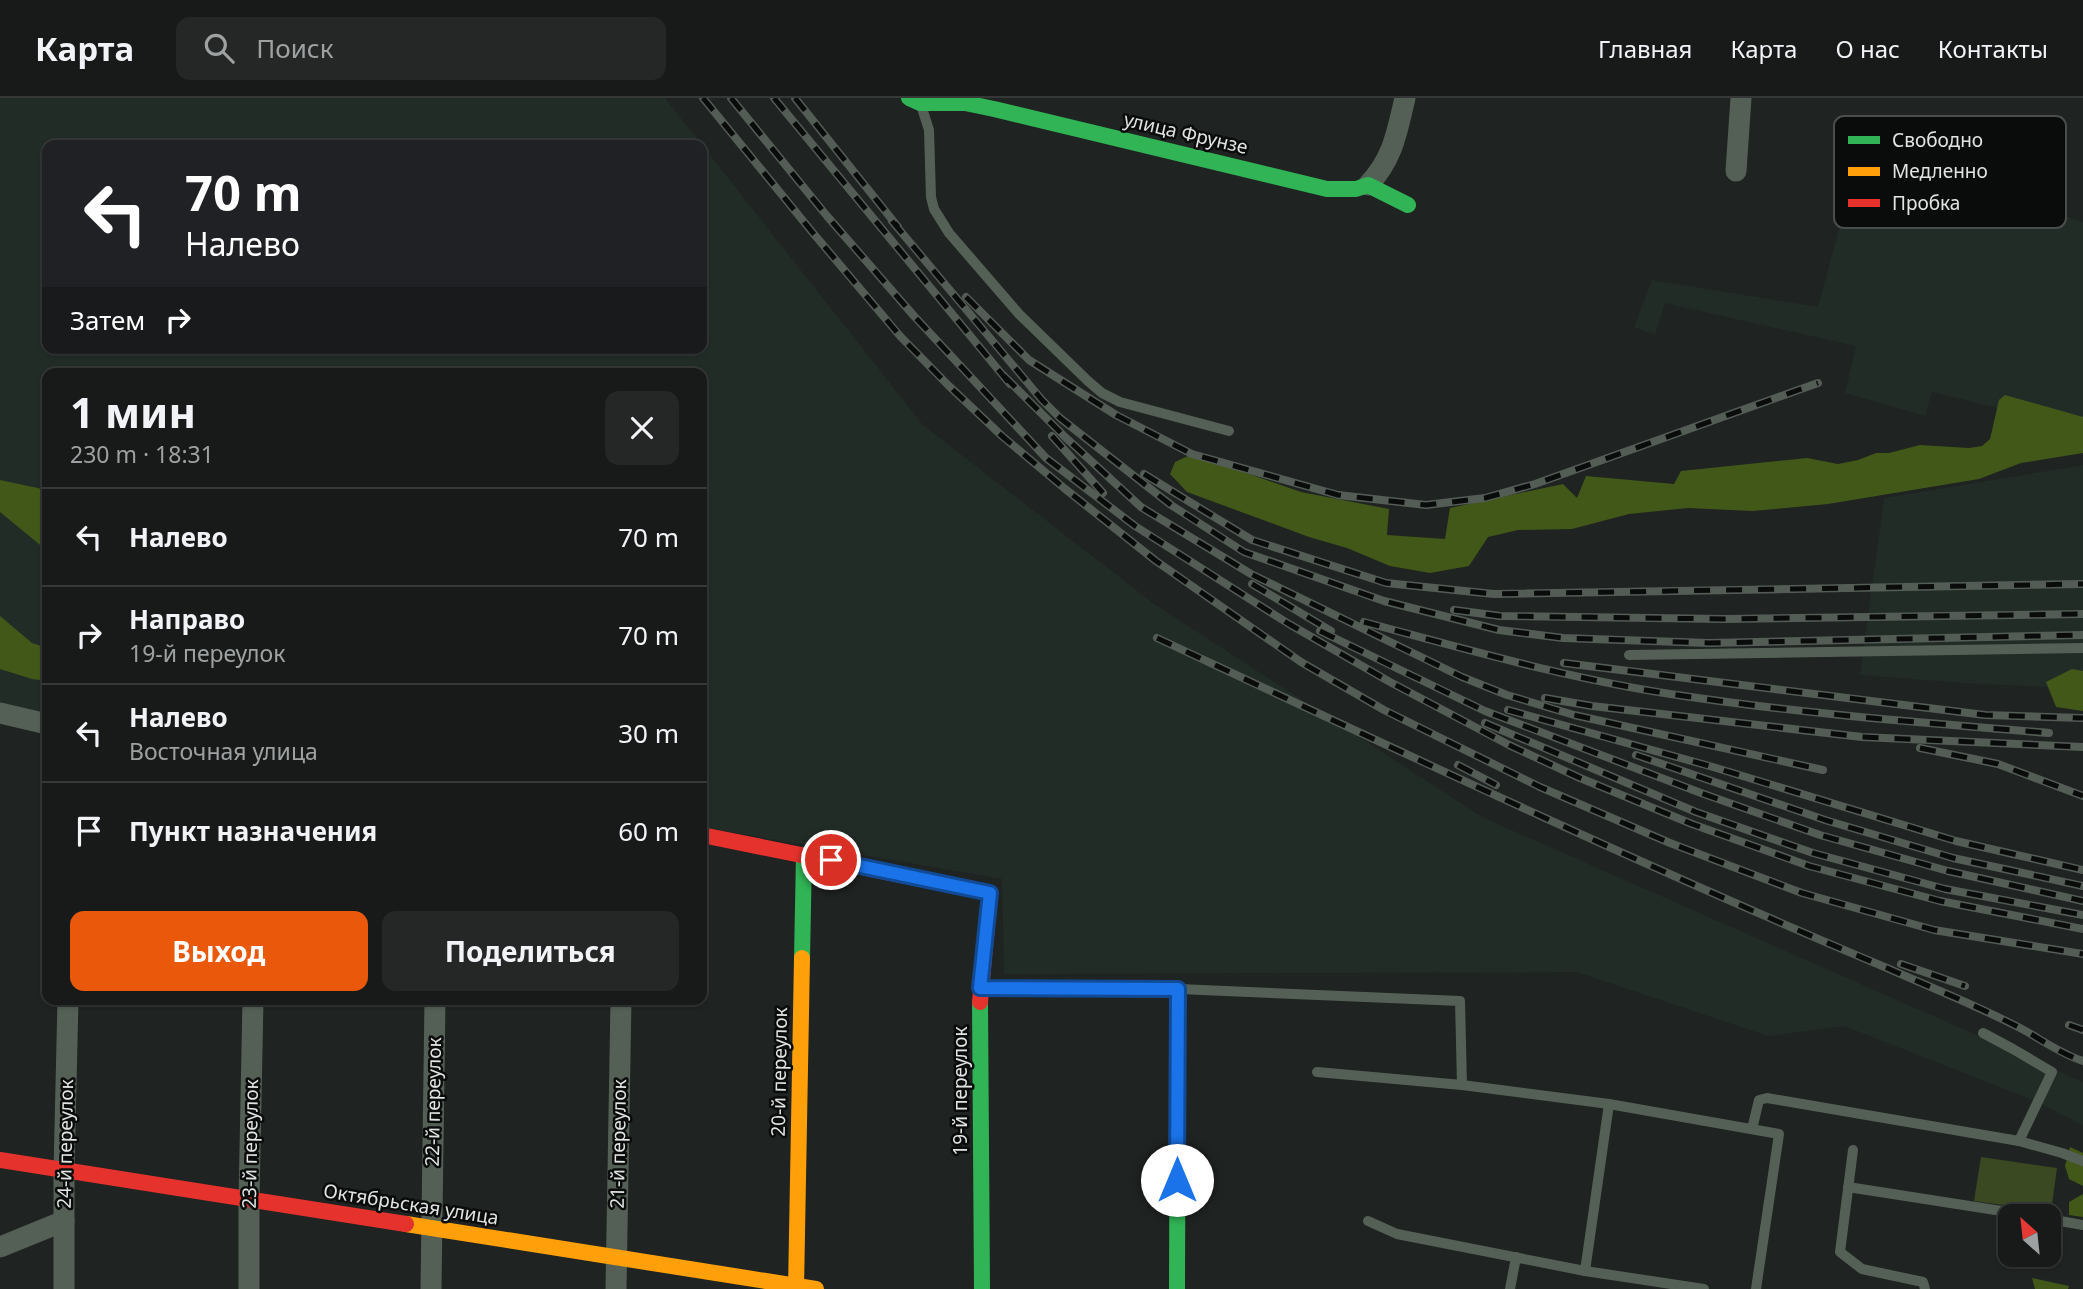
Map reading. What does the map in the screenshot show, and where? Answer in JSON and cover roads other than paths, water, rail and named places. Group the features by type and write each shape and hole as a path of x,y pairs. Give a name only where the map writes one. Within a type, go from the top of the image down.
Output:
{"street":[{"path":"1405,98 1386,163 1367,184 1408,205"},
{"path":"1736,171 1741,98"},
{"name":"улица Фрунзе","path":"915,100 965,103 1327,188 1356,189 1367,184"},
{"path":"0,713 42,723"},
{"path":"707,836 804,855"},
{"name":"19-й переулок","path":"804,855 990,893 980,988 982,1289"},
{"name":"20-й переулок","path":"796,1287 804,855"},
{"path":"980,988 1178,989 1177,1289"},
{"name":"24-й переулок","path":"64,1289 68,1005"},
{"name":"23-й переулок","path":"249,1289 253,1005"},
{"name":"22-й переулок","path":"431,1289 435,1005"},
{"name":"21-й переулок","path":"615,1289 621,1005"},
{"name":"Октябрьская улица","path":"0,1160 816,1289"},
{"path":"0,1247 64,1221"}],"lane":[{"path":"915,100 929,130 931,197 934,209 950,233 1020,314 1102,393 1121,402 1229,431"},
{"path":"1629,655 2083,648"},
{"path":"1178,989 1460,1001 1462,1085"},
{"path":"1983,1033 2052,1072 2019,1141"},
{"path":"1317,1072 1462,1085 1609,1104 1779,1133 1756,1289"},
{"path":"1752,1129 1759,1100 1767,1098 2019,1141 2083,1161"},
{"path":"1585,1271 1609,1104"},
{"path":"1853,1150 1840,1252 1862,1269 1923,1282 1925,1289"},
{"path":"1849,1187 1998,1210"},
{"path":"1368,1221 1397,1234 1585,1271 1703,1289"},
{"path":"2062,1221 2083,1225"},
{"path":"1510,1289 1516,1257"}],"railway":[{"path":"703,98 900,336 1002,436 1156,561 1301,662 1384,710 1540,787 1670,843 1802,893 1934,930 2083,954"},
{"path":"731,98 827,216 914,316 1046,458 1135,526 1289,624 1390,682 1509,745 1580,778 1692,824 1809,866 1940,901 2083,929"},
{"path":"774,98 1010,384"},
{"path":"795,98 898,227"},
{"path":"892,221 1042,400 1060,418 1171,505 1244,552 1384,601 1499,630 1563,638 1709,643 2083,635"},
{"path":"966,297 1029,360 1116,415 1192,454 1338,495 1426,505 1485,498 1535,484 1818,383"},
{"path":"1004,376 1141,507 1251,574 1462,677 1507,695 1574,715 1823,770"},
{"path":"1052,436 1103,493"},
{"path":"1144,474 1252,540 1386,583 1494,594 2083,584"},
{"path":"1252,584 1331,631"},
{"path":"1454,610 1500,616 1724,619 2083,614"},
{"path":"1364,622 1523,664 1644,690 1820,713 2049,733"},
{"path":"1320,631 1485,711 1701,793 1820,835 1948,871 2083,901"},
{"path":"1157,638 1612,848 1972,1005 2083,1061"},
{"path":"1564,663 1985,715 2083,718"},
{"path":"1545,698 1592,706 1862,737 2083,747"},
{"path":"1508,710 1713,767 1956,841 2083,870"},
{"path":"1485,723 1696,812 1813,853 1945,889 2083,915"},
{"path":"1920,748 1998,764 2083,796"},
{"path":"1636,755 1825,820 1953,858 2083,886"},
{"path":"1458,765 1496,785"},
{"path":"1901,964 1965,986"},
{"path":"2069,1025 2083,1030"}]}
